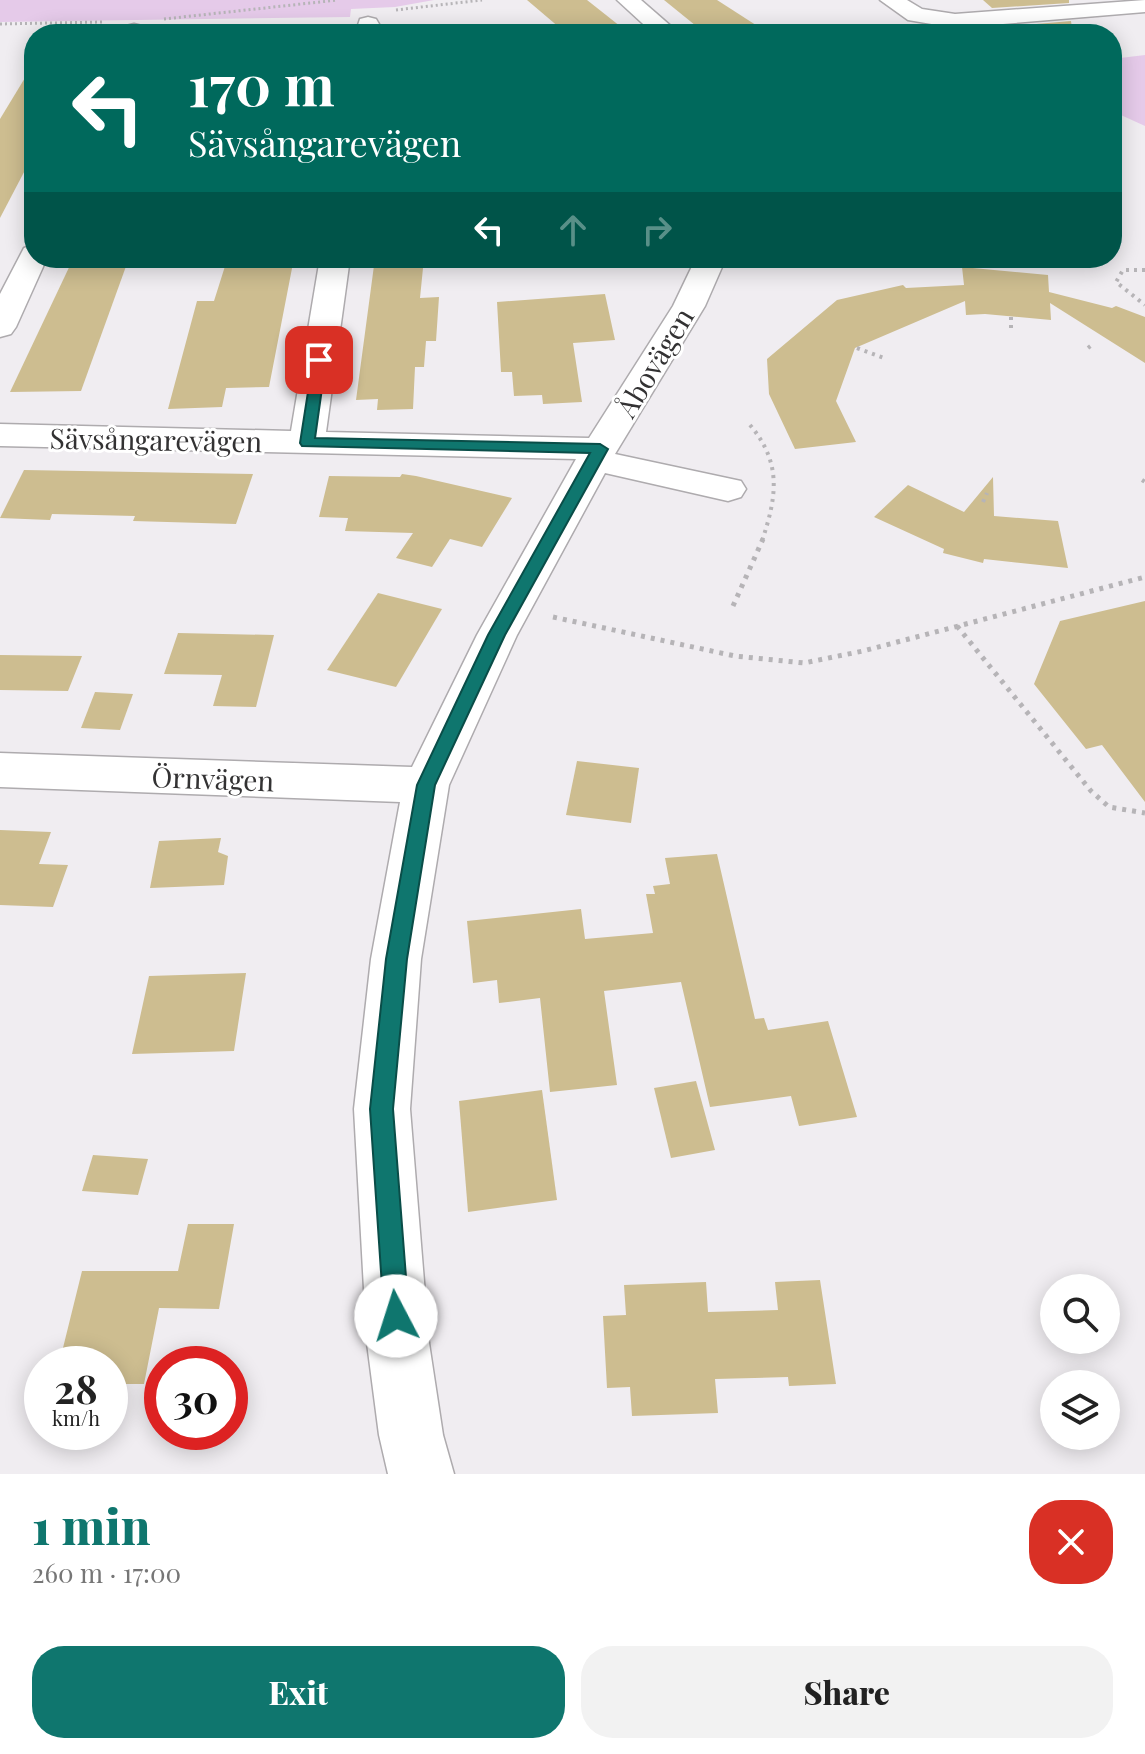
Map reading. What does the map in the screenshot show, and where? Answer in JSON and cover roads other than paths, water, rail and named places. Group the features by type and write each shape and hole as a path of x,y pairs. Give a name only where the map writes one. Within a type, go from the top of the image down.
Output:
{"street":[{"path":"628,0 656,24"},
{"path":"891,0 916,15 955,21 1145,5"},
{"path":"0,327 27,268"},
{"path":"307,443 333,268"},
{"name":"Åbovägen","path":"421,1474 411,1435 398,1343 382,1109 396,959 426,785 513,608 597,454 683,317 706,268"},
{"name":"Sävsångarevägen","path":"0,435 597,454 728,489"},
{"name":"Örnvägen","path":"0,770 426,785"}]}
